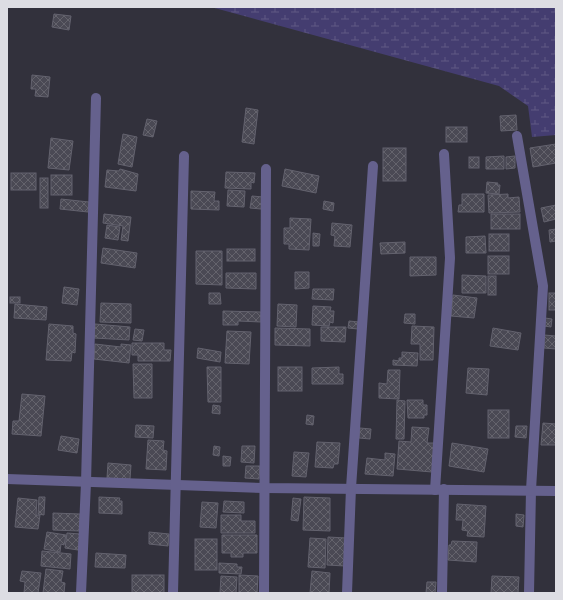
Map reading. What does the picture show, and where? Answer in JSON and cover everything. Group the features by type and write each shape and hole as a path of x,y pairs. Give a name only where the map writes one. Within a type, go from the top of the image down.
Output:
{"street":[{"path":"81,593 86,483 96,98"},
{"path":"517,136 543,286 531,490 529,593"},
{"path":"442,593 440,490 450,258 444,154"},
{"path":"173,593 184,156"},
{"path":"347,593 351,488 373,166"},
{"path":"264,593 266,169"},
{"path":"7,479 86,483 264,488 556,491"}],"green space":[{"path":"211,7 556,7 556,135 532,137 528,106 499,86"}],"building":[{"path":"54,14 71,16 69,30 52,27"},
{"path":"32,75 50,77 48,97 35,96 36,89 31,89"},
{"path":"246,108 258,110 254,144 242,142"},
{"path":"516,115 517,130 501,131 500,116"},
{"path":"147,119 157,121 153,137 143,135"},
{"path":"446,127 467,127 467,142 446,142"},
{"path":"123,134 137,137 132,167 118,164"},
{"path":"51,138 73,141 69,170 48,168"},
{"path":"556,144 556,163 533,167 530,148"},
{"path":"383,148 406,148 406,181 383,181"},
{"path":"504,156 504,169 486,169 486,157"},
{"path":"515,156 515,168 506,169 506,157"},
{"path":"469,157 479,157 479,168 469,168"},
{"path":"120,169 138,174 136,191 105,187 107,170 119,171"},
{"path":"285,169 319,176 316,193 282,186"},
{"path":"226,172 255,173 254,183 251,182 251,189 225,188"},
{"path":"11,173 36,173 36,190 11,190"},
{"path":"51,175 72,175 72,195 51,195"},
{"path":"40,178 48,178 48,208 40,208"},
{"path":"487,182 498,183 497,185 500,185 499,194 486,193"},
{"path":"228,190 245,191 244,207 227,206"},
{"path":"191,191 215,192 214,201 219,201 219,210 191,209"},
{"path":"462,194 484,194 484,212 458,212 459,205 462,205"},
{"path":"508,194 508,198 519,197 520,212 489,213 488,195"},
{"path":"252,196 263,197 261,209 250,208"},
{"path":"61,199 89,202 88,212 60,209"},
{"path":"324,201 334,203 333,211 323,209"},
{"path":"556,205 556,219 544,222 541,208"},
{"path":"104,214 131,217 128,241 121,240 123,226 103,223"},
{"path":"491,214 520,214 520,229 491,229"},
{"path":"290,218 311,219 309,250 289,249 289,244 284,244 284,228 290,228"},
{"path":"332,223 352,225 350,247 334,246 335,236 331,235"},
{"path":"107,225 120,227 118,240 105,238"},
{"path":"556,229 556,241 550,242 549,230"},
{"path":"313,233 320,234 319,246 313,246"},
{"path":"489,234 509,234 509,251 489,251"},
{"path":"485,236 486,253 466,253 466,237"},
{"path":"405,242 405,253 381,254 380,243"},
{"path":"103,248 137,253 135,268 101,263"},
{"path":"227,249 255,249 255,261 227,261"},
{"path":"196,251 222,251 222,285 196,284"},
{"path":"488,256 509,256 509,274 488,274"},
{"path":"410,257 436,257 436,275 410,276"},
{"path":"295,272 309,272 309,288 295,289"},
{"path":"226,273 256,273 256,289 226,288"},
{"path":"462,275 486,276 486,293 462,293"},
{"path":"488,276 496,276 496,295 488,295"},
{"path":"64,287 79,289 77,305 62,303"},
{"path":"313,289 334,289 333,300 312,299"},
{"path":"209,293 220,293 221,304 209,304"},
{"path":"549,293 556,293 556,310 549,310"},
{"path":"453,295 477,298 474,318 451,316"},
{"path":"10,297 20,297 20,303 10,303"},
{"path":"101,303 131,304 131,323 100,322"},
{"path":"15,304 47,307 46,320 14,318"},
{"path":"278,304 297,305 296,327 277,326"},
{"path":"313,306 331,307 330,311 334,311 333,323 330,322 329,326 312,325"},
{"path":"223,311 261,312 261,322 238,321 238,325 223,325"},
{"path":"405,314 415,314 415,324 404,323"},
{"path":"545,318 552,319 551,327 544,326"},
{"path":"349,321 359,322 358,329 348,328"},
{"path":"49,324 73,326 73,333 76,334 75,353 72,352 71,361 46,360"},
{"path":"95,324 130,327 129,340 94,338"},
{"path":"412,326 434,327 433,360 420,360 420,344 411,344"},
{"path":"321,327 346,327 345,342 321,341"},
{"path":"275,328 310,329 310,346 275,345"},
{"path":"493,328 521,333 518,350 490,346"},
{"path":"135,329 144,330 142,341 133,340"},
{"path":"227,331 251,332 249,364 225,363"},
{"path":"544,335 556,336 556,349 544,348"},
{"path":"132,343 164,343 164,350 171,350 170,361 138,361 138,355 132,355"},
{"path":"95,344 121,347 121,344 131,345 129,363 94,359"},
{"path":"198,348 221,352 220,362 197,358"},
{"path":"402,352 418,353 417,366 393,365 393,360 399,361 399,358 402,358"},
{"path":"133,364 152,364 152,398 134,398"},
{"path":"207,367 221,367 221,402 208,402"},
{"path":"278,367 302,367 302,391 278,391"},
{"path":"339,367 339,374 343,374 343,384 312,384 312,368"},
{"path":"468,368 489,369 487,395 466,393"},
{"path":"388,370 400,370 399,399 379,398 379,383 387,384"},
{"path":"22,394 45,396 41,436 12,434 13,421 19,421"},
{"path":"397,400 405,401 404,439 396,439"},
{"path":"407,400 423,400 423,405 427,405 427,415 424,415 424,418 408,418"},
{"path":"213,405 220,406 220,414 212,413"},
{"path":"488,410 509,410 509,438 488,438"},
{"path":"307,415 314,416 313,425 306,424"},
{"path":"543,423 556,424 556,445 541,445"},
{"path":"136,425 154,426 153,438 135,437"},
{"path":"516,426 527,426 526,438 515,437"},
{"path":"412,427 429,428 427,443 434,443 432,472 397,469 399,441 411,442"},
{"path":"360,428 371,429 370,439 359,438"},
{"path":"61,436 79,439 77,453 58,450"},
{"path":"148,440 164,441 163,450 167,451 166,470 146,469"},
{"path":"317,442 340,443 338,464 334,464 333,468 315,467"},
{"path":"452,443 488,449 484,472 449,466"},
{"path":"214,446 220,447 219,456 213,455"},
{"path":"242,446 255,446 254,463 241,462"},
{"path":"294,452 309,453 306,477 292,476"},
{"path":"385,453 395,454 393,476 365,474 367,458 385,460"},
{"path":"223,456 231,457 230,466 223,466"},
{"path":"108,463 131,465 130,479 107,478"},
{"path":"246,466 260,466 259,479 245,478"},
{"path":"39,497 45,497 44,515 38,514"},
{"path":"99,497 120,498 119,501 122,501 122,514 99,513"},
{"path":"304,497 330,498 330,531 303,530"},
{"path":"18,498 37,500 36,515 40,515 38,529 15,527"},
{"path":"293,498 301,499 298,521 291,520"},
{"path":"224,501 244,502 244,513 223,512"},
{"path":"202,502 218,503 216,528 200,527"},
{"path":"457,504 486,506 484,537 467,536 468,531 462,530 463,520 456,520"},
{"path":"53,513 80,514 79,531 53,530"},
{"path":"516,514 524,515 523,527 516,526"},
{"path":"221,515 241,515 241,521 255,521 255,533 221,533"},
{"path":"47,532 66,535 64,545 61,544 60,552 44,549"},
{"path":"149,532 169,534 168,546 149,544"},
{"path":"67,533 80,534 78,550 65,548"},
{"path":"222,535 257,535 257,553 243,553 243,557 231,557 231,553 222,553"},
{"path":"328,537 346,538 345,566 327,565"},
{"path":"310,538 326,539 325,568 308,567"},
{"path":"195,539 217,539 217,570 195,570"},
{"path":"452,541 477,542 476,562 448,560 449,545 451,545"},
{"path":"42,551 71,554 70,569 41,566"},
{"path":"96,553 126,555 125,568 95,567"},
{"path":"219,563 237,564 237,567 242,567 241,574 219,573"},
{"path":"46,569 63,571 61,582 65,583 64,593 43,593"},
{"path":"22,571 41,573 38,593 24,593 25,582 20,581"},
{"path":"312,571 330,573 329,593 310,593"},
{"path":"132,575 164,575 164,593 132,593"},
{"path":"239,575 258,576 257,593 239,593"},
{"path":"221,576 237,577 236,593 220,593"},
{"path":"492,576 519,577 518,593 491,593"},
{"path":"427,582 436,582 435,593 426,593"}]}
